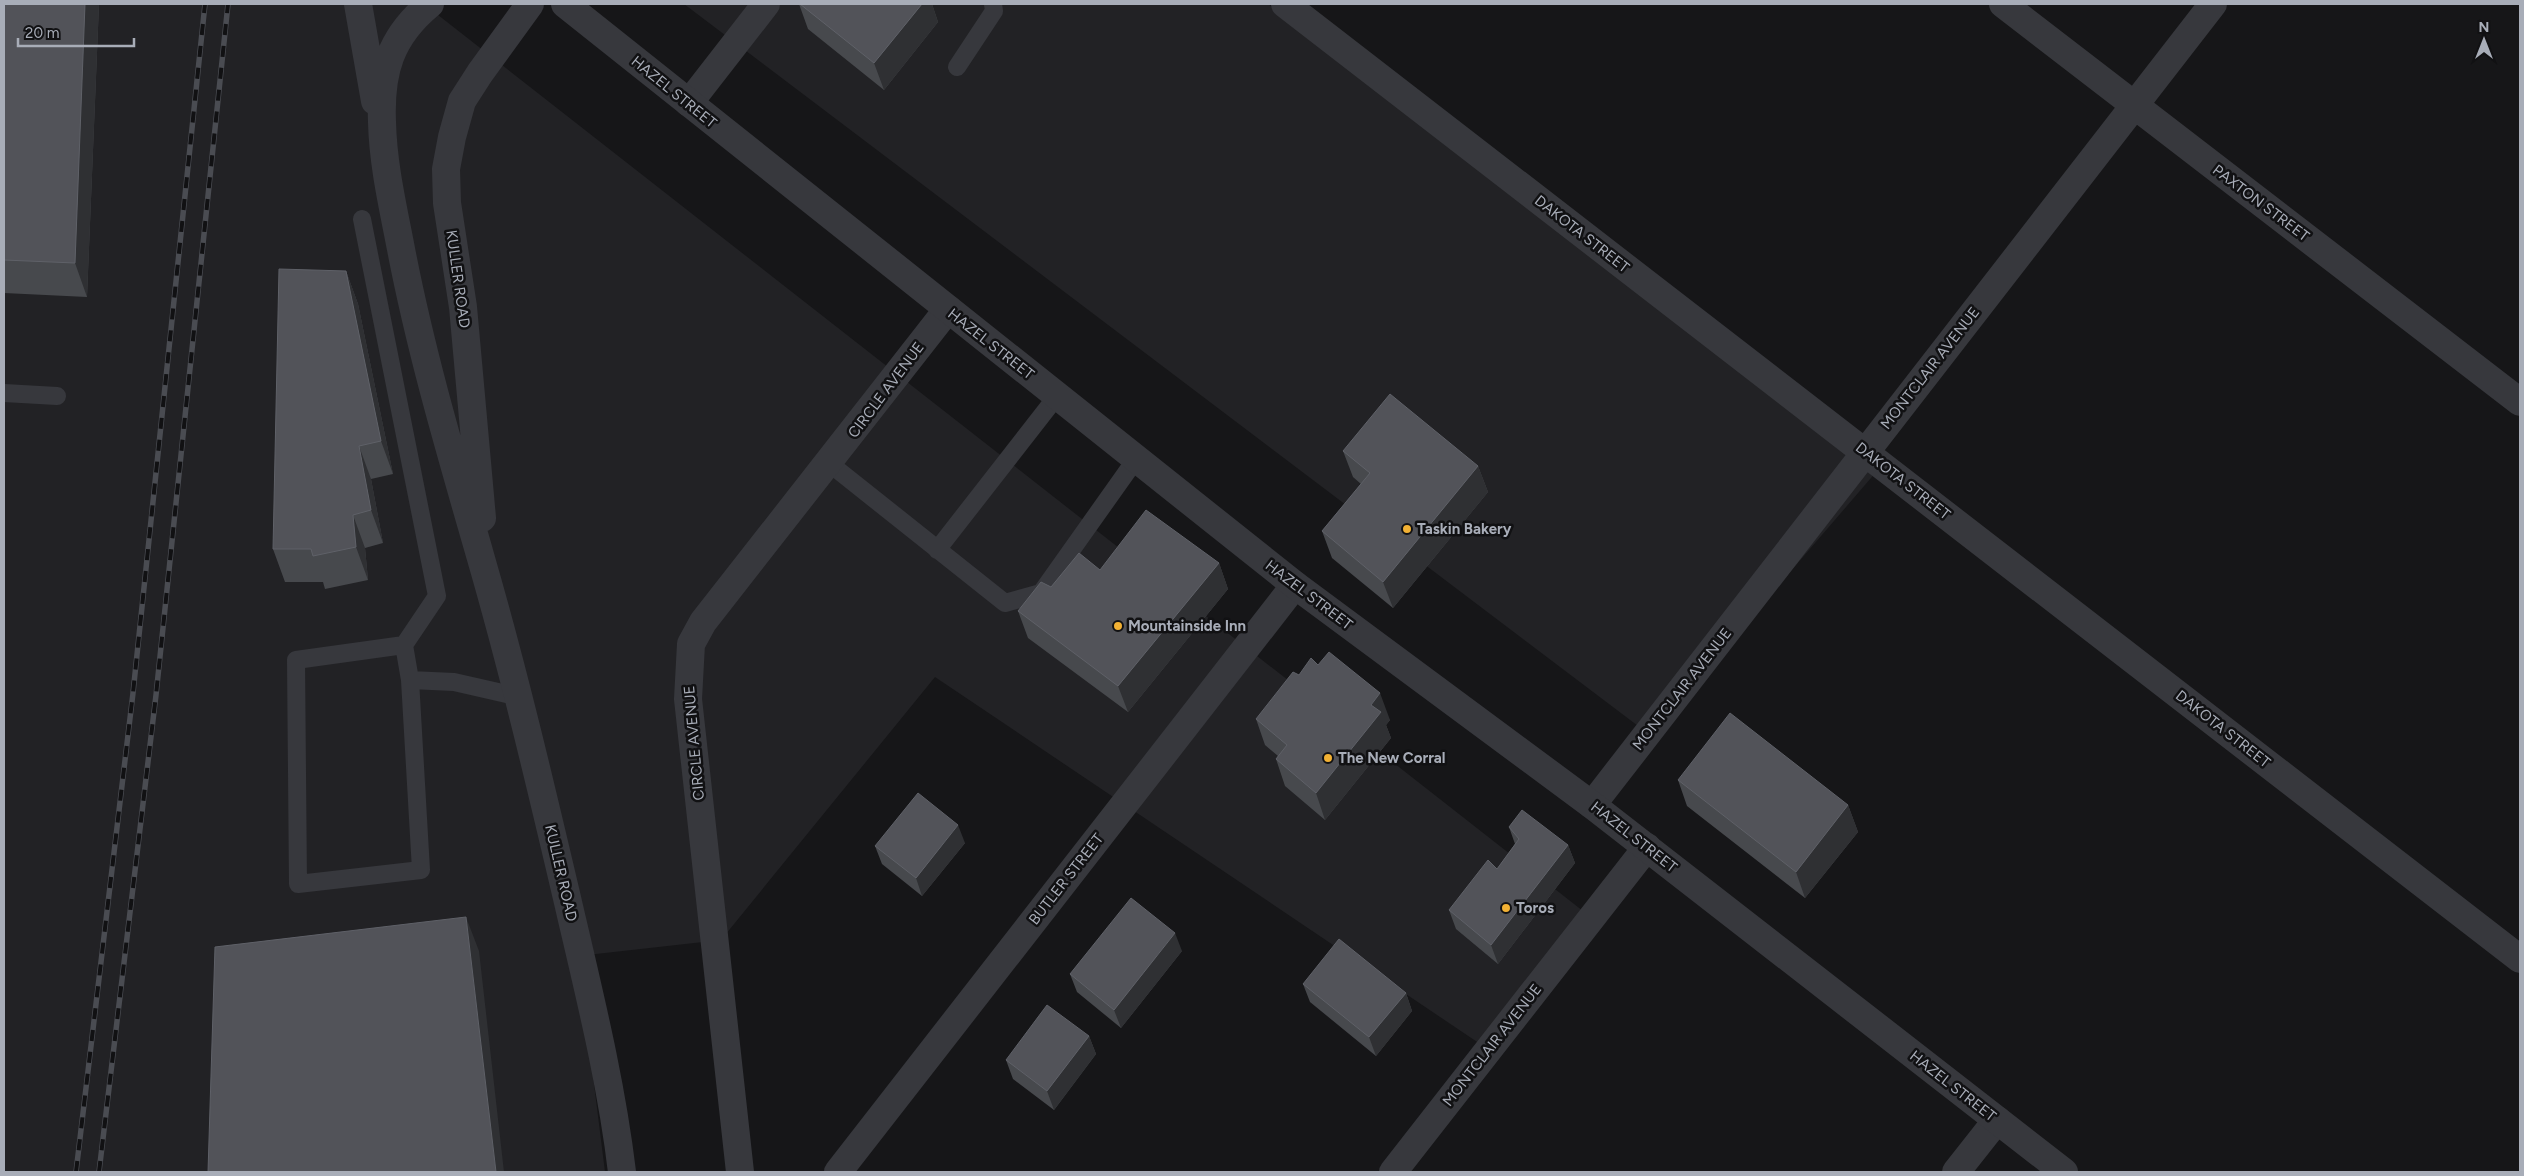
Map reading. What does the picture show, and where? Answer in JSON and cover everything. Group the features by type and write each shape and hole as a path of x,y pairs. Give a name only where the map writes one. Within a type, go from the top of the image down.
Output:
{"street":[{"name":"KULLER ROAD","path":"358,4 389,187 420,343 520,697 608,1074 622,1172"},
{"name":"KULLER ROAD","path":"389,187 382,122 384,82 392,49 411,20 430,4"},
{"name":"KULLER ROAD","path":"486,577 469,363 463,307 447,203 446,169 452,137 462,102 480,73 530,4"},
{"name":"HAZEL STREET","path":"564,4 1295,585 1592,805 2064,1172"},
{"path":"689,103 766,4"},
{"name":"DAKOTA STREET","path":"1285,4 2520,959"},
{"name":"PAXTON STREET","path":"2003,4 2520,402"},
{"name":"MONTCLAIR AVENUE","path":"1592,805 2214,4"},
{"name":"CIRCLE AVENUE","path":"740,1172 688,699 691,644 703,622 948,309"},
{"name":"BUTLER STREET","path":"838,1172 1295,585"},
{"name":"MONTCLAIR AVENUE","path":"1394,1172 1647,847"},
{"path":"1956,1172 1997,1120"}],"lane":[{"path":"957,67 990,20 994,11 993,4"},
{"path":"362,219 437,596 404,645 410,680 421,870 298,884 296,660 404,645"},
{"path":"4,393 58,396"},
{"path":"937,550 1057,396"},
{"path":"829,463 1005,603 1041,593 1136,459"},
{"path":"410,680 454,682 520,697"}],"shaded area":[{"path":"4,4 424,4 1597,922 1498,1056 935,677 721,940 578,956 605,1172 4,1172"},
{"path":"684,4 1268,4 1883,464 1650,735"}],"building":[{"path":"4,4 85,4 75,263 4,260"},
{"path":"800,4 922,4 874,63"},
{"path":"279,269 346,271 381,441 359,446 371,510 353,515 356,547 313,556 311,549 273,549"},
{"name":"Taskin Bakery","path":"1390,394 1478,466 1383,582 1322,531 1370,473 1343,451"},
{"name":"Mountainside Inn","path":"1146,510 1219,563 1118,686 1018,611 1041,582 1051,587 1079,553 1100,570"},
{"name":"The New Corral","path":"1329,652 1380,693 1371,705 1381,712 1316,793 1276,759 1287,745 1256,719 1293,672 1299,675 1311,658 1318,665"},
{"path":"1730,713 1848,805 1796,872 1678,780"},
{"path":"918,793 958,825 916,878 875,846"},
{"name":"Toros","path":"1522,810 1568,845 1491,945 1449,910 1488,860 1497,869 1519,839 1509,827"},
{"path":"1131,898 1175,933 1114,1010 1070,974"},
{"path":"466,917 496,1172 208,1172 215,947"},
{"path":"1339,939 1406,993 1369,1037 1303,984"},
{"path":"1047,1005 1089,1036 1047,1091 1006,1060"}],"railway":[{"path":"76,1172 133,693 205,4"},
{"path":"99,1172 156,695 228,4"}],"place":[{"name":"Taskin Bakery","path":"1407,529"},
{"name":"Mountainside Inn","path":"1118,626"},
{"name":"The New Corral","path":"1328,758"},
{"name":"Toros","path":"1506,908"}]}
